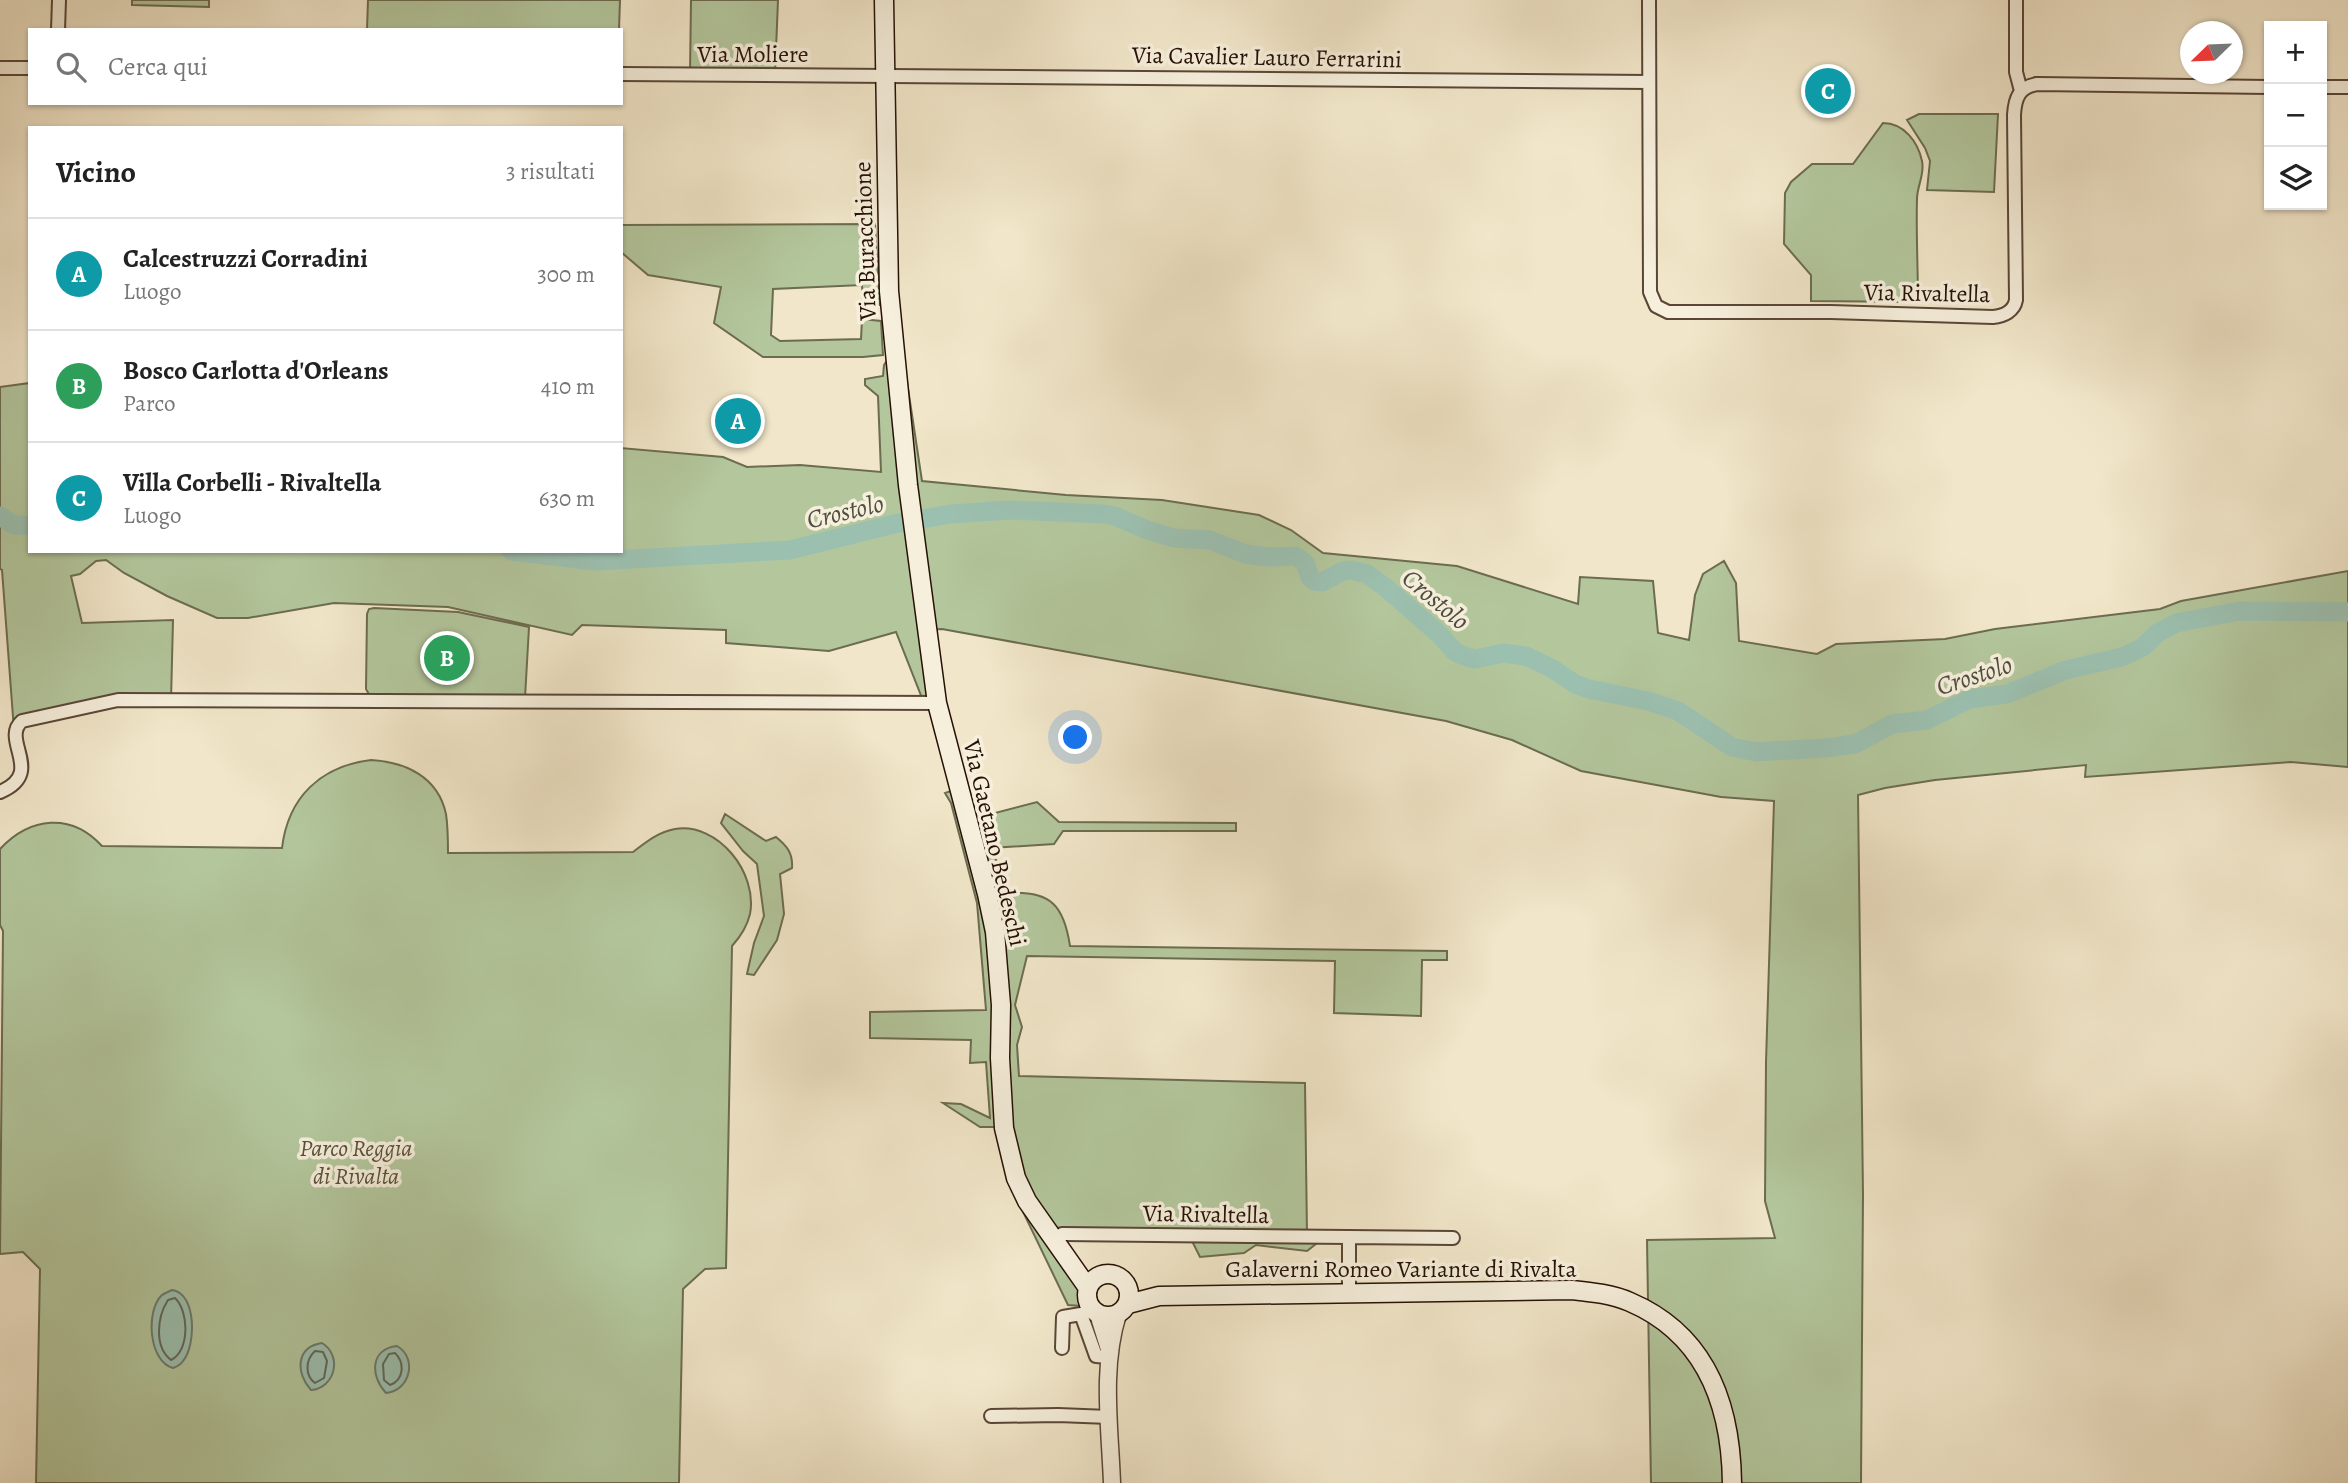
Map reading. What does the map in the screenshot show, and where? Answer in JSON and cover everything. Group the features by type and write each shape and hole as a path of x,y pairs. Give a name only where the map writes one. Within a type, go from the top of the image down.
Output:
{"main road":[{"name":"Via Buracchione","path":"884,0 889,291 907,480"},
{"name":"Via Gaetano Bedeschi","path":"907,480 937,703 995,932 1004,1128 1009,1153 1016,1178 1027,1201 1060,1241 1088,1288"},
{"name":"Via Gaetano Bedeschi","path":"1060,1241 1104,1274"},
{"path":"1104,1274 1117,1275 1127,1284 1130,1297 1123,1309 1111,1316 1089,1314 1088,1288 1095,1278 1104,1274"},
{"name":"Galaverni Romeo Variante di Rivalta","path":"1127,1284 1159,1296"},
{"name":"Galaverni Romeo Variante di Rivalta","path":"1123,1309 1159,1296 1349,1292 1572,1290 1629,1301 1675,1331 1699,1358 1710,1376 1728,1426 1732,1483"}],"street":[{"path":"58,28 59,0"},
{"path":"1648,82 1649,0"},
{"name":"Via Rivaltella","path":"1648,82 1650,292 1652,300 1661,310 1993,317 2009,312 2016,300 2014,115 2016,100 2021,91 2015,72 2016,0"},
{"path":"0,68 28,68"},
{"name":"Via Moliere","path":"623,74 885,75"},
{"name":"Via Cavalier Lauro Ferrarini","path":"885,75 1648,82"},
{"path":"2021,91 2037,84 2264,87"},
{"path":"2327,87 2348,88"},
{"path":"0,792 18,782 20,777 20,761 14,736 18,724 118,700 937,703"},
{"path":"1349,1237 1349,1292"},
{"name":"Via Rivaltella","path":"1060,1241 1453,1238"},
{"path":"1112,1483 1109,1354 1123,1309"},
{"path":"1062,1348 1063,1317 1089,1314 1109,1354"},
{"path":"991,1416 1109,1417"}],"green space":[{"path":"132,0 209,0 209,7 132,5"},
{"path":"368,0 620,0 619,28 367,28"},
{"path":"691,0 778,0 775,75 690,74"},
{"path":"1919,114 1998,114 1994,192 1927,190 1930,161 1907,120"},
{"path":"1883,123 1904,130 1917,147 1922,161 1917,199 1918,302 1811,301 1811,275 1784,244 1785,193 1791,182 1812,164 1853,164"},
{"path":"875,224 880,305 863,303 862,285 773,289 771,335 780,341 861,339 862,319 881,321 883,355 763,357 714,323 721,287 648,275 623,254 623,225"},
{"path":"894,349 906,375 922,481 1066,495 1162,500 1259,515 1291,530 1323,553 1457,566 1578,604 1580,577 1653,581 1658,633 1689,640 1695,595 1703,574 1724,561 1736,583 1739,641 1817,654 1836,644 1945,639 1995,629 2160,609 2181,601 2348,571 2348,767 2291,762 2085,777 2086,765 1935,780 1858,795 1863,1194 1861,1483 1651,1483 1647,1240 1775,1238 1765,1201 1766,1062 1774,801 1721,797 1581,771 1512,740 1446,721 942,629 926,630 928,697 924,703 896,632 829,651 726,643 726,630 582,625 572,635 448,607 334,603 248,618 217,618 167,596 106,560 96,561 80,574 71,576 82,623 173,620 171,701 118,700 23,721 14,730 0,569 0,387 28,383 28,553 623,553 623,448 723,457 747,467 800,465 881,472 878,396 865,385 865,379 883,376 884,365"},
{"path":"369,609 458,612 529,627 525,698 371,698 366,689 367,614"},
{"name":"Parco Reggia di Rivalta","path":"371,760 408,768 428,781 436,790 446,814 448,853 633,852 663,832 691,829 720,842 732,854 748,882 750,914 743,931 732,946 726,1268 705,1269 683,1289 679,1483 36,1483 40,1269 23,1252 0,1254 3,931 0,925 0,849 24,830 51,823 77,828 102,846 282,848 291,814 310,787 337,769"},
{"path":"968,785 976,818 1037,802 1059,822 1236,823 1236,831 1063,831 1054,844 991,848 1010,893 1036,895 1053,904 1064,921 1070,946 1447,951 1447,960 1422,960 1421,1016 1334,1013 1335,961 1027,956 1015,1005 1022,1027 1017,1045 1019,1076 1305,1083 1307,1235 1326,1236 1307,1251 1256,1245 1244,1253 1200,1257 1189,1235 1062,1234 1080,1271 1081,1306 1068,1305 1013,1191 996,1127 980,1127 943,1103 961,1104 990,1118 986,1062 970,1063 971,1040 870,1038 870,1012 986,1010 977,903 951,803 945,793"},
{"path":"725,814 766,841 776,837 786,847 791,858 792,868 780,874 784,914 777,940 754,975 747,974 764,916 757,864 721,823"}],"water":[{"path":"172,1290 180,1293 186,1300 192,1321 187,1354 182,1362 173,1368 165,1364 159,1356 152,1335 153,1312 157,1302 162,1295"},
{"path":"322,1343 333,1356 333,1371 326,1384 311,1390 303,1376 301,1362 307,1350"},
{"path":"397,1346 408,1358 408,1373 401,1386 386,1393 377,1379 375,1364 382,1352"}],"waterway":[{"name":"Crostolo","path":"528,553 596,561 790,550 898,523 951,514 1010,510 1104,514 1174,538 1210,540 1245,554 1296,556 1305,563 1314,581 1322,582 1343,571 1367,574 1439,634 1454,651 1464,656 1475,659 1503,653 1526,656 1553,669 1575,684 1678,711 1732,747 1756,752 1855,744 1892,724 1927,720 1970,699 2007,694 2066,670 2122,657 2143,647 2156,634 2176,623 2240,611 2348,612"},
{"name":"Crostolo","path":"0,516 14,525 28,526"}],"place":[{"name":"Villa Corbelli - Rivaltella","path":"1828,91"},
{"name":"Calcestruzzi Corradini","path":"738,421"},
{"name":"Bosco Carlotta d'Orleans","path":"447,658"}]}
